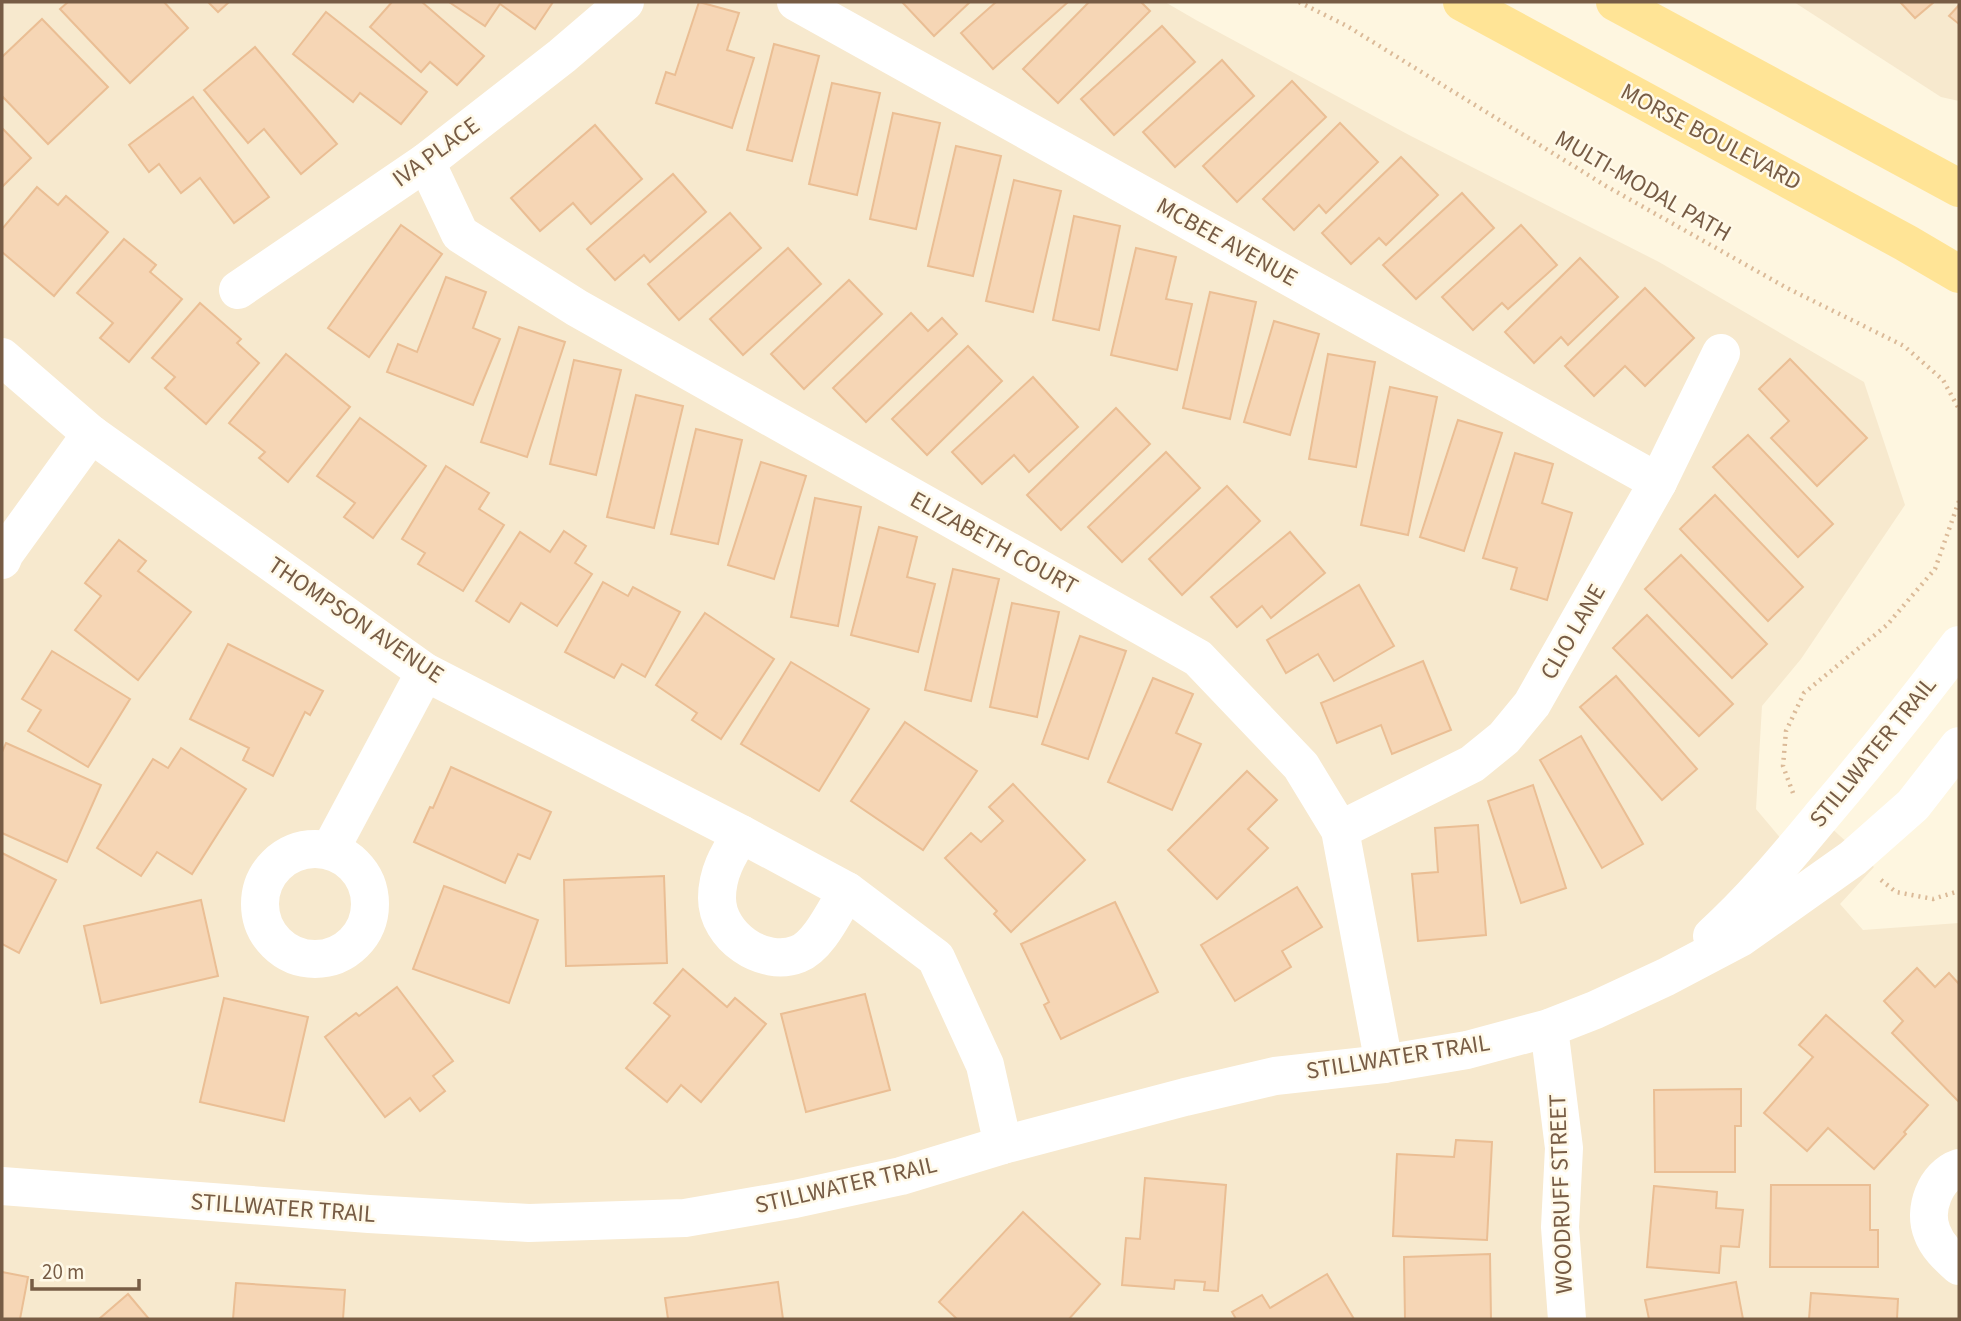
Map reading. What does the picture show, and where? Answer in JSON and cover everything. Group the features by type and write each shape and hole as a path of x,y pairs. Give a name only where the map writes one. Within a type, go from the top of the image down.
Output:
{"main road":[{"name":"MORSE BOULEVARD","path":"1462,2 1895,236 1959,274"},
{"path":"1615,2 1959,188"}],"street":[{"name":"IVA PLACE","path":"238,290 426,162 562,56 625,2"},
{"name":"MCBEE AVENUE","path":"796,2 1658,482"},
{"name":"ELIZABETH COURT","path":"426,162 460,234 577,308 1198,658 1301,766 1340,830 1384,1063"},
{"name":"CLIO LANE","path":"1340,830 1472,764 1504,738 1532,704 1658,482 1721,353"},
{"name":"THOMPSON AVENUE","path":"2,357 90,434 425,672 847,891 936,958 985,1065 1003,1144"},
{"path":"2,560 90,434"},
{"name":"STILLWATER TRAIL","path":"1666,976 1716,933 1773,874 1905,718 1959,645"},
{"path":"330,850 425,672"},
{"name":"STILLWATER TRAIL","path":"2,1186 369,1214 529,1223 685,1219 901,1176 1003,1144 1275,1076 1467,1050 1549,1028 1595,1010 1740,938 1853,858 1913,805 1959,746"},
{"path":"741,834 726,859 719,878 717,902 722,920 735,938 754,952 777,957 799,954 816,941 847,891"},
{"name":"WOODRUFF STREET","path":"1549,1028 1564,1148 1560,1227 1567,1319"},
{"path":"1959,1168 1937,1186 1928,1207 1931,1230 1942,1251 1959,1266"}],"path":[{"name":"MULTI-MODAL PATH","path":"1299,2 1347,26 1606,186 1787,288 1904,346 1944,380 1959,408"}],"shaded area":[{"path":"2,2 1165,2 1409,135 1659,262 1864,382 1905,505 1801,659 1762,706 1756,809 1788,847 1816,814 1874,867 1840,904 1863,930 1959,923 1959,1319 2,1319"},
{"path":"1794,2 1959,2 1959,101 1941,97"}],"building":[{"path":"68,2 164,2 188,28 130,83 60,9"},
{"path":"208,2 229,2 218,12"},
{"path":"392,2 422,2 484,56 457,85 430,62 421,72 370,27"},
{"path":"449,2 553,2 535,29 500,4 485,26"},
{"path":"699,2 739,13 727,50 754,58 732,128 656,103 666,72 675,75"},
{"path":"902,2 970,2 934,36"},
{"path":"996,2 1068,2 993,69 961,33"},
{"path":"1089,2 1141,2 1150,11 1058,103 1023,69"},
{"path":"1900,2 1934,2 1915,18"},
{"path":"1959,5 1959,24 1949,16"},
{"path":"326,12 427,92 401,124 360,93 353,102 293,54"},
{"path":"42,19 108,87 48,144 2,96 2,57"},
{"path":"1162,26 1195,62 1114,135 1081,99"},
{"path":"774,44 819,56 792,161 747,150"},
{"path":"255,47 337,144 301,174 264,129 248,143 204,90"},
{"path":"1222,60 1254,96 1175,167 1143,132"},
{"path":"1292,81 1326,117 1237,202 1203,166"},
{"path":"832,83 880,93 857,195 809,184"},
{"path":"193,97 269,197 234,223 200,178 181,193 159,164 149,172 129,145"},
{"path":"893,113 940,123 916,229 870,219"},
{"path":"1340,123 1378,162 1326,213 1319,205 1294,230 1263,199"},
{"path":"595,125 642,179 591,224 573,203 540,231 511,198"},
{"path":"2,128 31,158 2,187"},
{"path":"956,146 1001,156 973,276 928,266"},
{"path":"1401,157 1438,195 1386,245 1379,238 1351,264 1322,233"},
{"path":"673,174 706,212 650,262 644,255 615,280 587,249"},
{"path":"1014,180 1061,191 1033,312 986,301"},
{"path":"37,187 58,205 66,196 108,232 54,296 2,252 2,229"},
{"path":"1462,193 1494,228 1416,299 1383,265"},
{"path":"730,213 761,248 679,320 648,284"},
{"path":"1074,216 1120,226 1099,330 1053,320"},
{"path":"401,225 442,254 369,357 328,328"},
{"path":"1521,225 1557,265 1508,309 1502,303 1473,330 1442,297"},
{"path":"124,239 156,265 150,272 182,299 129,362 100,338 113,323 77,293"},
{"path":"788,248 821,284 743,355 710,319"},
{"path":"1136,248 1176,257 1166,299 1192,304 1177,370 1111,355"},
{"path":"1580,258 1618,297 1568,345 1561,337 1534,363 1505,332"},
{"path":"446,277 486,292 473,328 500,339 473,405 387,372 398,344 417,352"},
{"path":"849,280 882,314 804,389 771,354"},
{"path":"1645,288 1694,338 1645,386 1625,366 1594,396 1565,366"},
{"path":"1210,292 1256,302 1230,419 1183,408"},
{"path":"200,303 241,339 237,343 259,363 206,424 165,388 175,377 152,358"},
{"path":"911,313 928,331 942,318 957,334 866,422 833,388"},
{"path":"1274,321 1319,334 1290,435 1244,422"},
{"path":"519,327 565,342 527,457 481,442"},
{"path":"968,346 1002,381 927,455 892,419"},
{"path":"286,354 350,407 288,482 259,458 265,452 229,423"},
{"path":"1328,354 1375,362 1356,467 1309,459"},
{"path":"1790,359 1867,438 1817,486 1771,438 1789,421 1759,389"},
{"path":"574,360 621,370 596,475 550,464"},
{"path":"1033,377 1078,427 1029,472 1014,455 982,484 952,452"},
{"path":"1390,387 1437,397 1408,535 1361,525"},
{"path":"636,395 683,406 654,528 607,517"},
{"path":"1116,408 1150,444 1061,530 1027,495"},
{"path":"360,418 426,466 373,538 344,517 355,503 317,476"},
{"path":"1458,420 1502,433 1464,551 1420,537"},
{"path":"696,429 742,440 718,544 671,534"},
{"path":"1748,435 1833,524 1798,557 1713,467"},
{"path":"1166,452 1200,488 1122,562 1088,527"},
{"path":"1515,453 1553,464 1542,503 1572,513 1547,600 1511,589 1517,568 1483,558"},
{"path":"761,462 806,476 774,579 728,565"},
{"path":"446,466 489,493 479,509 504,525 463,591 418,564 425,553 402,539"},
{"path":"1227,486 1260,521 1182,595 1149,559"},
{"path":"1715,495 1803,587 1768,621 1680,529"},
{"path":"815,498 861,507 838,626 791,617"},
{"path":"879,527 917,537 907,577 935,584 918,652 851,635"},
{"path":"564,531 586,546 575,563 592,574 557,626 521,603 509,622 476,601 520,532 550,552"},
{"path":"1290,532 1325,573 1271,618 1262,606 1237,627 1211,597"},
{"path":"119,540 146,561 138,571 191,612 138,680 75,630 101,596 85,583"},
{"path":"1681,555 1767,644 1732,678 1645,589"},
{"path":"953,569 999,579 971,701 925,690"},
{"path":"603,582 628,596 633,587 680,612 645,677 622,664 614,678 565,652"},
{"path":"1359,585 1394,646 1334,681 1318,654 1286,673 1267,640"},
{"path":"1012,603 1059,612 1037,717 990,707"},
{"path":"705,613 774,659 721,739 692,720 697,713 656,685"},
{"path":"1647,615 1733,704 1699,736 1613,648"},
{"path":"1080,636 1126,651 1088,759 1042,744"},
{"path":"228,644 323,691 310,715 305,712 273,776 243,760 249,748 190,719"},
{"path":"52,651 130,699 88,767 28,731 41,710 22,699"},
{"path":"1423,661 1451,730 1392,754 1381,725 1337,743 1321,703"},
{"path":"791,662 869,709 819,791 741,744"},
{"path":"1616,676 1697,769 1662,800 1580,707"},
{"path":"1153,678 1193,694 1176,733 1201,744 1172,810 1108,782"},
{"path":"905,722 977,771 923,850 851,801"},
{"path":"1581,736 1643,844 1602,868 1540,760"},
{"path":"6,743 101,785 67,862 2,833 2,752"},
{"path":"181,748 246,789 192,874 157,852 141,876 97,848 153,759 168,768"},
{"path":"451,767 551,812 530,859 518,854 505,883 414,842"},
{"path":"1247,771 1277,800 1248,829 1268,848 1217,899 1168,850"},
{"path":"1013,784 1085,860 1011,932 994,914 997,911 945,858 971,833 981,842 1003,821 989,807"},
{"path":"1533,785 1566,888 1521,903 1488,801"},
{"path":"1478,825 1486,935 1418,941 1412,874 1438,872 1435,828"},
{"path":"2,853 56,880 19,953 2,944"},
{"path":"664,876 667,963 566,966 564,880"},
{"path":"444,886 538,920 509,1003 413,969"},
{"path":"1297,887 1322,927 1282,951 1291,967 1235,1001 1201,945"},
{"path":"201,900 218,976 101,1003 84,926"},
{"path":"1115,902 1158,992 1061,1039 1044,1005 1049,1002 1021,944"},
{"path":"1917,968 1935,987 1949,973 1959,984 1959,1102 1892,1033 1903,1021 1884,1001"},
{"path":"683,969 727,1007 735,998 766,1024 701,1102 681,1085 667,1102 626,1068 670,1016 654,1003"},
{"path":"397,987 453,1061 433,1076 445,1091 420,1111 410,1098 385,1117 325,1037 356,1013 359,1016"},
{"path":"865,994 890,1090 806,1112 781,1014"},
{"path":"224,998 308,1017 284,1121 200,1102"},
{"path":"1826,1015 1928,1105 1874,1169 1828,1128 1807,1151 1764,1113 1813,1057 1799,1045"},
{"path":"1741,1089 1741,1126 1735,1126 1735,1172 1655,1172 1654,1090"},
{"path":"1456,1140 1492,1142 1487,1240 1393,1236 1397,1154 1454,1157"},
{"path":"1145,1178 1226,1185 1218,1291 1204,1290 1205,1282 1175,1280 1174,1289 1122,1285 1126,1238 1140,1239"},
{"path":"1771,1185 1870,1185 1870,1230 1878,1230 1878,1267 1770,1267"},
{"path":"1654,1186 1717,1192 1716,1208 1743,1210 1739,1247 1721,1246 1719,1273 1647,1267"},
{"path":"1023,1212 1100,1284 1069,1319 957,1319 939,1302"},
{"path":"1490,1254 1491,1319 1405,1319 1404,1257"},
{"path":"2,1272 28,1277 20,1319 2,1319"},
{"path":"1327,1274 1354,1319 1236,1319 1232,1312 1262,1295 1270,1308"},
{"path":"778,1282 783,1319 668,1319 665,1298"},
{"path":"1736,1282 1743,1319 1649,1319 1645,1300"},
{"path":"236,1283 345,1290 343,1319 233,1319"},
{"path":"1811,1293 1898,1299 1897,1319 1809,1319"},
{"path":"128,1294 149,1319 99,1319"}]}
